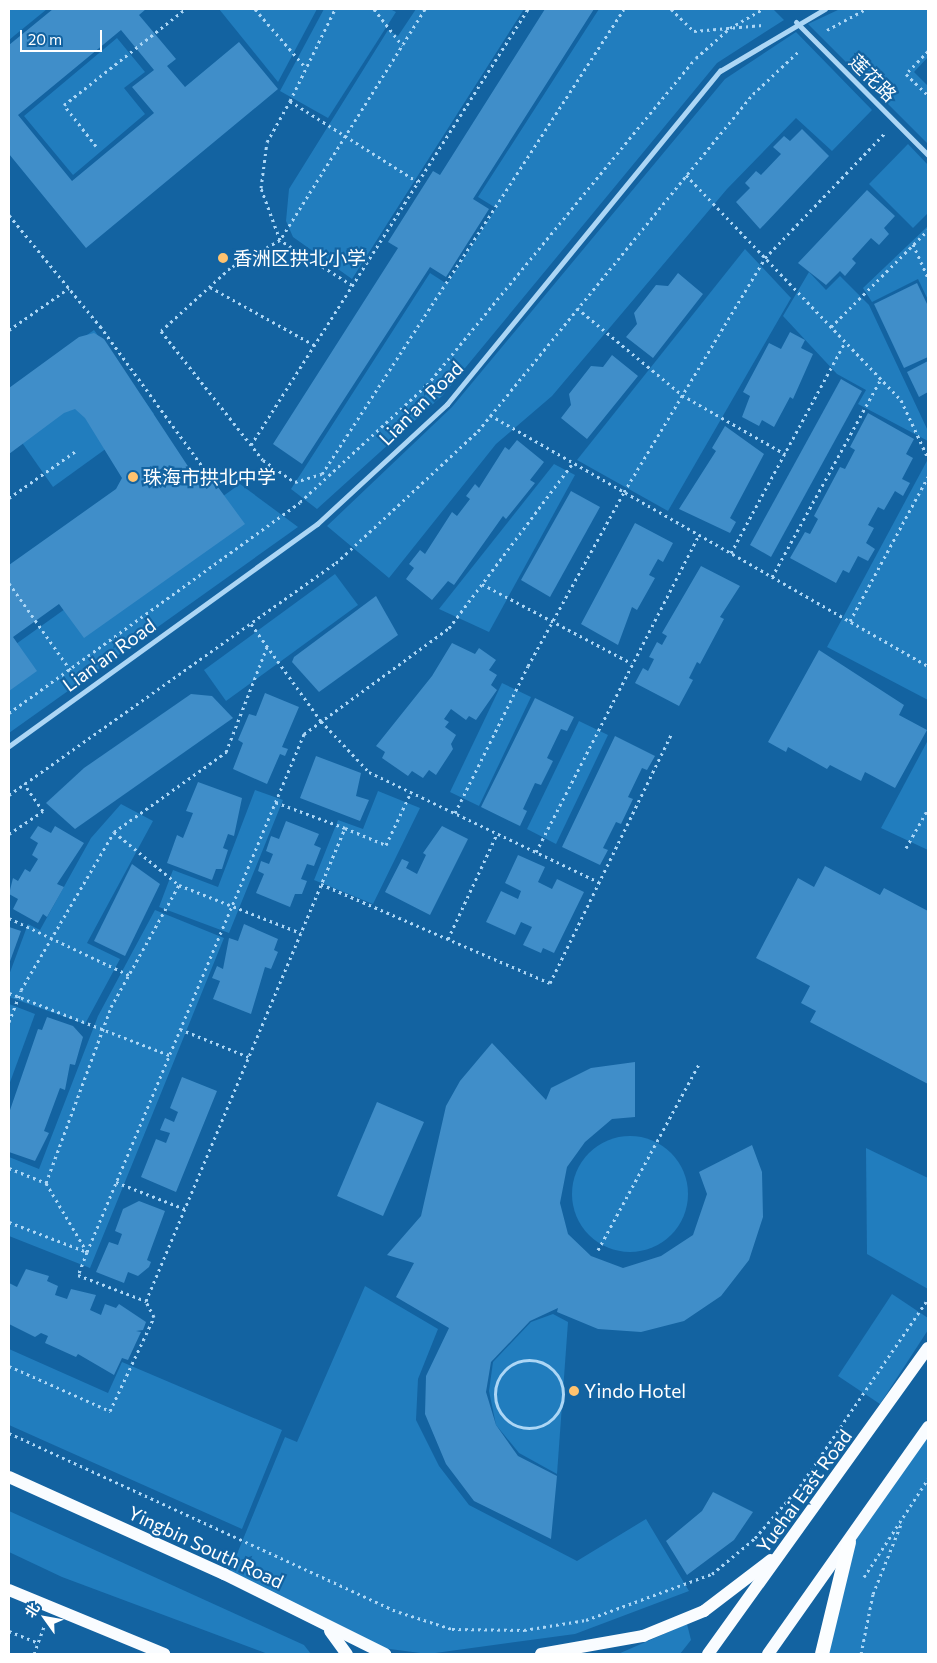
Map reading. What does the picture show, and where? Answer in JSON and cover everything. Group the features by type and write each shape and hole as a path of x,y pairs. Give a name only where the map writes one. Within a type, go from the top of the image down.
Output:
{"highway":[{"path":"822,1654 849,1542"}],"main road":[{"name":"Yuehai East Road","path":"708,1654 928,1348"},
{"path":"768,1654 849,1542 928,1426"},
{"name":"Yingbin South Road","path":"9,1477 320,1621 385,1654"},
{"path":"541,1654 643,1636 704,1611 783,1551"},
{"path":"9,1590 51,1609 164,1654"},
{"path":"320,1621 339,1639 347,1654"}],"street":[{"name":"Lian'an Road","path":"9,746 316,524 447,404 720,71 796,22 825,9"},
{"name":"莲花路","path":"796,22 928,155"}],"path":[{"path":"96,146 64,105 185,9"},
{"path":"255,9 306,68"},
{"path":"335,9 267,142 261,188 280,240 352,285"},
{"path":"374,9 402,45"},
{"path":"425,9 280,240 230,268 161,331 263,460 294,482 322,474 624,9"},
{"path":"251,445 528,9"},
{"path":"671,9 694,31 796,22"},
{"path":"9,713 300,502 427,386 696,58 730,28 763,9"},
{"path":"928,51 906,74 928,95"},
{"path":"290,100 418,182"},
{"path":"455,813 552,621 624,492 765,258 895,122"},
{"path":"686,175 901,400 928,458"},
{"path":"9,215 69,288 211,478"},
{"path":"831,326 928,230"},
{"path":"913,244 928,278"},
{"path":"210,287 314,345"},
{"path":"9,330 69,288"},
{"path":"577,308 682,395 785,454"},
{"path":"731,553 845,342"},
{"path":"772,577 881,379"},
{"path":"490,416 928,666"},
{"path":"9,498 77,450"},
{"path":"9,1366 110,1411 154,1318 146,1302 78,1275 304,734 449,628 573,463"},
{"path":"850,621 928,477"},
{"path":"536,852 631,663 699,535"},
{"path":"9,583 85,691"},
{"path":"482,584 631,663"},
{"path":"251,624 321,721 369,772 599,882"},
{"path":"9,1022 18,997 114,832 226,752 267,647"},
{"path":"322,884 550,983 671,735"},
{"path":"9,834 43,811 24,784"},
{"path":"275,802 386,845 412,792"},
{"path":"906,848 928,809"},
{"path":"146,1302 345,828"},
{"path":"114,832 179,885 301,933"},
{"path":"448,939 498,834"},
{"path":"46,1183 104,1028 129,975 179,885"},
{"path":"9,918 129,975"},
{"path":"9,994 104,1028 169,1055"},
{"path":"180,1029 249,1057"},
{"path":"598,1250 699,1064"},
{"path":"9,1168 46,1183 87,1252"},
{"path":"116,1182 185,1209"},
{"path":"9,1222 87,1252"},
{"path":"9,1433 399,1612 452,1629 524,1630 586,1620 712,1574 755,1538 800,1486 928,1299"},
{"path":"537,1361 558,1377 562,1392 560,1408 545,1424 522,1428 511,1423 497,1406 497,1383 511,1366 537,1361"},
{"path":"858,1586 928,1479"},
{"path":"861,1654 873,1594 910,1507"},
{"path":"34,1654 51,1609"},
{"path":"9,1631 38,1643"}],"shaded area":[{"path":"9,9 47,9 9,40"},
{"path":"219,9 317,9 278,82"},
{"path":"324,9 390,9 396,12 328,118 280,91"},
{"path":"416,9 524,9 352,279 293,237 286,221 289,189 388,30 398,36"},
{"path":"599,9 773,9 784,20 717,63 442,396 317,509 291,489 430,273 447,284 496,208 478,197"},
{"path":"840,9 928,9 928,57 914,72 928,86 928,144 808,24"},
{"path":"796,32 872,110 832,151 796,118 727,189 552,396 496,444 389,578 327,526 452,407 725,79"},
{"path":"117,38 145,72 124,88 145,114 73,175 24,116"},
{"path":"908,144 928,165 928,213 913,228 869,184"},
{"path":"928,226 928,300 918,279 872,302 863,288"},
{"path":"745,249 791,298 668,511 577,460"},
{"path":"809,272 826,290 840,276 869,305 928,431 928,441 858,404 866,390 837,374 783,316"},
{"path":"94,330 154,414 53,487 9,424 9,391"},
{"path":"928,459 928,700 827,647"},
{"path":"554,464 575,475 489,632 439,609"},
{"path":"240,484 298,527 9,733 9,649"},
{"path":"335,574 358,605 226,701 204,670"},
{"path":"502,683 531,697 479,806 450,792"},
{"path":"579,721 608,735 556,844 527,829"},
{"path":"928,740 928,850 881,828"},
{"path":"255,790 283,800 229,933 159,907 173,870 218,887"},
{"path":"378,791 420,808 373,904 314,880 338,820 363,829"},
{"path":"121,804 153,821 87,943 120,959 85,1024 9,997 9,975 28,924 40,930 91,838"},
{"path":"155,910 224,938 90,1268 9,1236 9,1157 39,1169 98,1016"},
{"path":"9,1004 35,1014 9,1085"},
{"path":"630,1136 652,1141 671,1153 683,1172 688,1194 683,1216 671,1235 652,1247 630,1252 608,1247 589,1235 577,1216 572,1194 577,1172 589,1153 608,1141"},
{"path":"866,1148 928,1178 928,1289 867,1254"},
{"path":"365,1286 438,1329 418,1379 416,1420 439,1466 469,1505 577,1561 646,1519 689,1591 575,1634 428,1654 382,1648 230,1571 285,1437 297,1442"},
{"path":"892,1294 928,1318 928,1330 880,1404 838,1376"},
{"path":"553,1314 568,1322 557,1474 519,1453 496,1425 489,1391 493,1362 531,1322"},
{"path":"9,1349 108,1393 122,1362 282,1430 242,1529 9,1425"},
{"path":"928,1436 928,1654 826,1654 853,1543"},
{"path":"9,1511 304,1645 311,1654 268,1654 62,1577 9,1552"},
{"path":"687,1624 691,1640 680,1654 618,1654"}],"building":[{"path":"53,9 146,9 139,15 176,59 167,66 185,87 239,42 278,89 86,248 9,154 9,45","holes":["121,30 154,70 132,87 154,113 72,181 18,115"]},
{"path":"545,9 594,9 473,199 489,209 446,277 430,267 302,464 273,444 398,248 388,242 433,171 440,175"},
{"path":"802,129 829,156 760,229 736,202 750,188 745,183 756,171 761,175 781,154 773,147 784,136 790,141"},
{"path":"867,190 895,216 884,228 889,234 879,245 871,238 852,259 856,263 845,276 840,271 826,285 798,263"},
{"path":"678,273 703,294 653,358 626,337 637,324 634,313 656,285 668,286"},
{"path":"917,283 928,306 928,357 904,368 874,304"},
{"path":"790,332 805,340 801,348 813,354 793,399 790,397 774,427 762,420 759,426 742,417 750,396 743,392 769,343 781,349"},
{"path":"94,333 104,339 199,483 215,483 245,524 84,638 59,604 13,637 37,671 9,691 9,565 116,489 122,478 85,418 75,409 64,413 9,454 9,388 79,337"},
{"path":"612,355 638,376 587,439 561,418 571,405 569,394 591,366 603,367"},
{"path":"928,361 928,392 919,397 907,372"},
{"path":"841,379 862,391 771,557 750,545"},
{"path":"868,413 914,439 906,454 913,458 902,479 910,483 903,496 895,491 884,510 878,507 868,525 874,528 866,543 875,549 868,561 858,556 849,573 843,570 836,583 790,558 805,532 810,534 818,519 814,516 840,467 845,469 855,450 850,447"},
{"path":"725,426 764,454 730,518 736,522 730,533 679,509 716,451 712,448"},
{"path":"517,440 544,462 530,480 535,483 506,519 503,516 454,585 448,581 432,600 406,579 414,568 409,564 420,550 425,554 452,512 457,516 470,499 466,496 475,484 479,488 505,447 509,450"},
{"path":"571,491 600,507 550,597 521,580"},
{"path":"635,523 673,543 663,562 658,559 649,575 655,578 637,610 632,607 618,645 581,624"},
{"path":"701,566 740,586 720,617 724,619 700,664 697,662 689,678 693,680 679,706 635,683 643,668 648,671 654,659 649,657 657,642 662,645 667,636 662,633"},
{"path":"376,596 398,635 319,692 292,662 294,657"},
{"path":"452,643 475,654 479,648 496,660 489,670 497,675 491,685 497,690 476,720 469,716 466,720 451,709 444,719 449,722 445,727 456,735 451,744 453,749 436,775 429,770 423,778 412,771 408,776 382,758 385,752 376,746 432,676"},
{"path":"819,650 904,705 899,715 927,730 895,788 865,772 861,781 830,765 827,769 788,747 786,752 768,742"},
{"path":"265,693 299,707 282,747 288,749 285,756 280,754 267,784 233,769 243,743 238,740 249,714 256,716"},
{"path":"191,694 212,696 233,718 75,829 46,803 84,768"},
{"path":"535,698 574,717 567,731 561,729 547,758 553,761 541,785 535,783 523,809 527,811 520,826 481,807"},
{"path":"615,736 655,756 647,770 642,768 628,797 633,799 621,824 616,822 603,848 608,850 600,865 562,847"},
{"path":"316,756 361,773 356,796 369,800 360,821 300,798"},
{"path":"198,782 242,798 234,836 228,834 223,848 228,850 222,869 216,869 212,880 167,863 177,835 183,838 193,813 186,811"},
{"path":"286,821 319,834 314,845 321,848 314,866 307,864 301,879 307,881 302,894 295,894 290,907 256,893 264,874 258,871 261,861 269,864 273,854 266,851 271,836 279,839"},
{"path":"38,826 51,833 55,826 84,843 57,884 64,887 47,917 43,914 38,923 13,909 18,899 9,894 13,878 18,881 25,869 30,872 38,859 32,855 38,843 30,838"},
{"path":"442,826 468,839 430,915 385,892 402,859 409,862 406,868 417,874 426,855 423,853"},
{"path":"518,855 545,867 538,882 552,889 557,879 584,892 554,953 543,948 541,953 523,945 532,927 521,922 515,935 486,922 501,891 518,899 521,891 505,883"},
{"path":"132,864 160,884 125,956 94,941"},
{"path":"825,866 880,895 884,888 928,911 928,1084 810,1022 816,1011 801,1003 810,986 756,958 798,878 814,887"},
{"path":"244,924 278,939 274,950 278,952 271,969 265,967 251,1014 213,999 220,981 212,978 217,966 223,969 229,938 238,941"},
{"path":"9,927 21,931 9,964"},
{"path":"47,1017 73,1026 83,1037 75,1065 70,1064 65,1090 60,1088 44,1131 49,1133 35,1161 9,1152 9,1113 38,1029 42,1030"},
{"path":"492,1043 546,1100 551,1088 591,1068 635,1062 635,1117 612,1119 585,1142 567,1167 560,1203 568,1234 591,1256 623,1268 661,1256 693,1235 707,1194 699,1172 752,1145 762,1172 763,1217 749,1260 721,1296 684,1321 641,1332 598,1329 557,1312 558,1308 530,1321 491,1362 486,1392 496,1425 518,1456 557,1476 551,1539 474,1501 446,1464 425,1414 426,1376 449,1328 396,1297 414,1263 387,1255 421,1216 446,1106 460,1081"},
{"path":"182,1077 217,1091 176,1192 141,1177 156,1139 166,1143 170,1133 160,1130 165,1118 174,1122 178,1112 170,1108"},
{"path":"377,1102 424,1122 383,1216 337,1196"},
{"path":"139,1201 165,1211 147,1260 151,1262 149,1267 138,1276 128,1272 124,1283 96,1272 109,1242 118,1245 122,1234 115,1231 123,1209"},
{"path":"26,1269 49,1276 47,1281 58,1286 55,1295 67,1299 71,1289 96,1295 90,1310 101,1315 105,1304 116,1308 119,1304 146,1322 143,1330 136,1331 141,1332 128,1360 122,1358 114,1375 78,1354 76,1357 45,1343 48,1336 41,1333 35,1337 9,1324 9,1283 17,1287"},
{"path":"713,1492 753,1512 734,1540 687,1575 666,1541 702,1511"}],"place":[{"name":"香洲区拱北小学","path":"223,258"},
{"name":"珠海市拱北中学","path":"133,477"},
{"name":"Yindo Hotel","path":"574,1391"}]}
